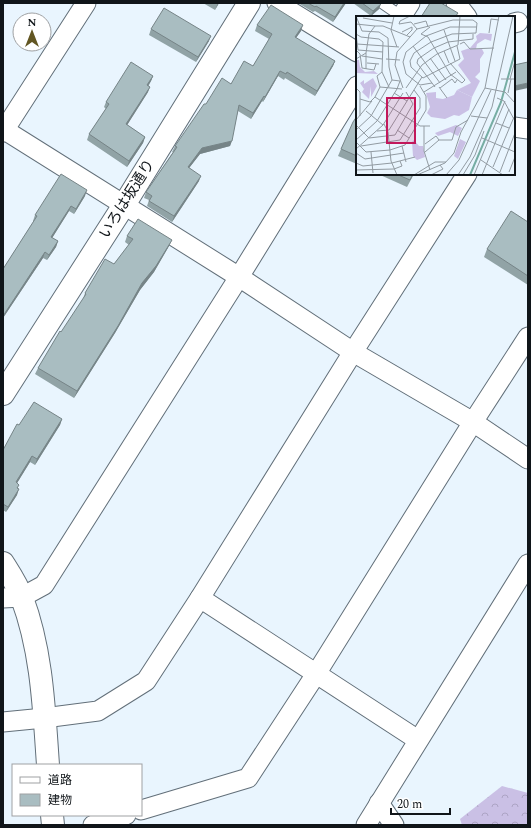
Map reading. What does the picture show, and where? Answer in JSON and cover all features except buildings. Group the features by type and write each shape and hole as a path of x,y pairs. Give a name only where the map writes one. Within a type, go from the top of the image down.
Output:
{"street":[{"path":"86,3 3,130 239,277 353,352 473,422 528,459"},
{"name":"いろは坂通り","path":"3,394 124,205 249,3"},
{"path":"277,3 356,51"},
{"path":"456,3 466,16"},
{"path":"12,597 44,585 239,277 356,88"},
{"path":"515,126 528,129"},
{"path":"3,722 98,711 146,680 200,598 465,175"},
{"path":"142,810 248,778 316,674 473,422 528,337"},
{"path":"3,563 12,597 31,626 37,654 48,764"},
{"path":"366,825 528,564"},
{"path":"200,598 418,740"},
{"path":"379,803 394,825"},
{"path":"93,825 123,816"}],"lane":[{"path":"382,3 404,12"}],"green space":[{"path":"502,786 528,793 528,825 462,825 460,819"}]}
